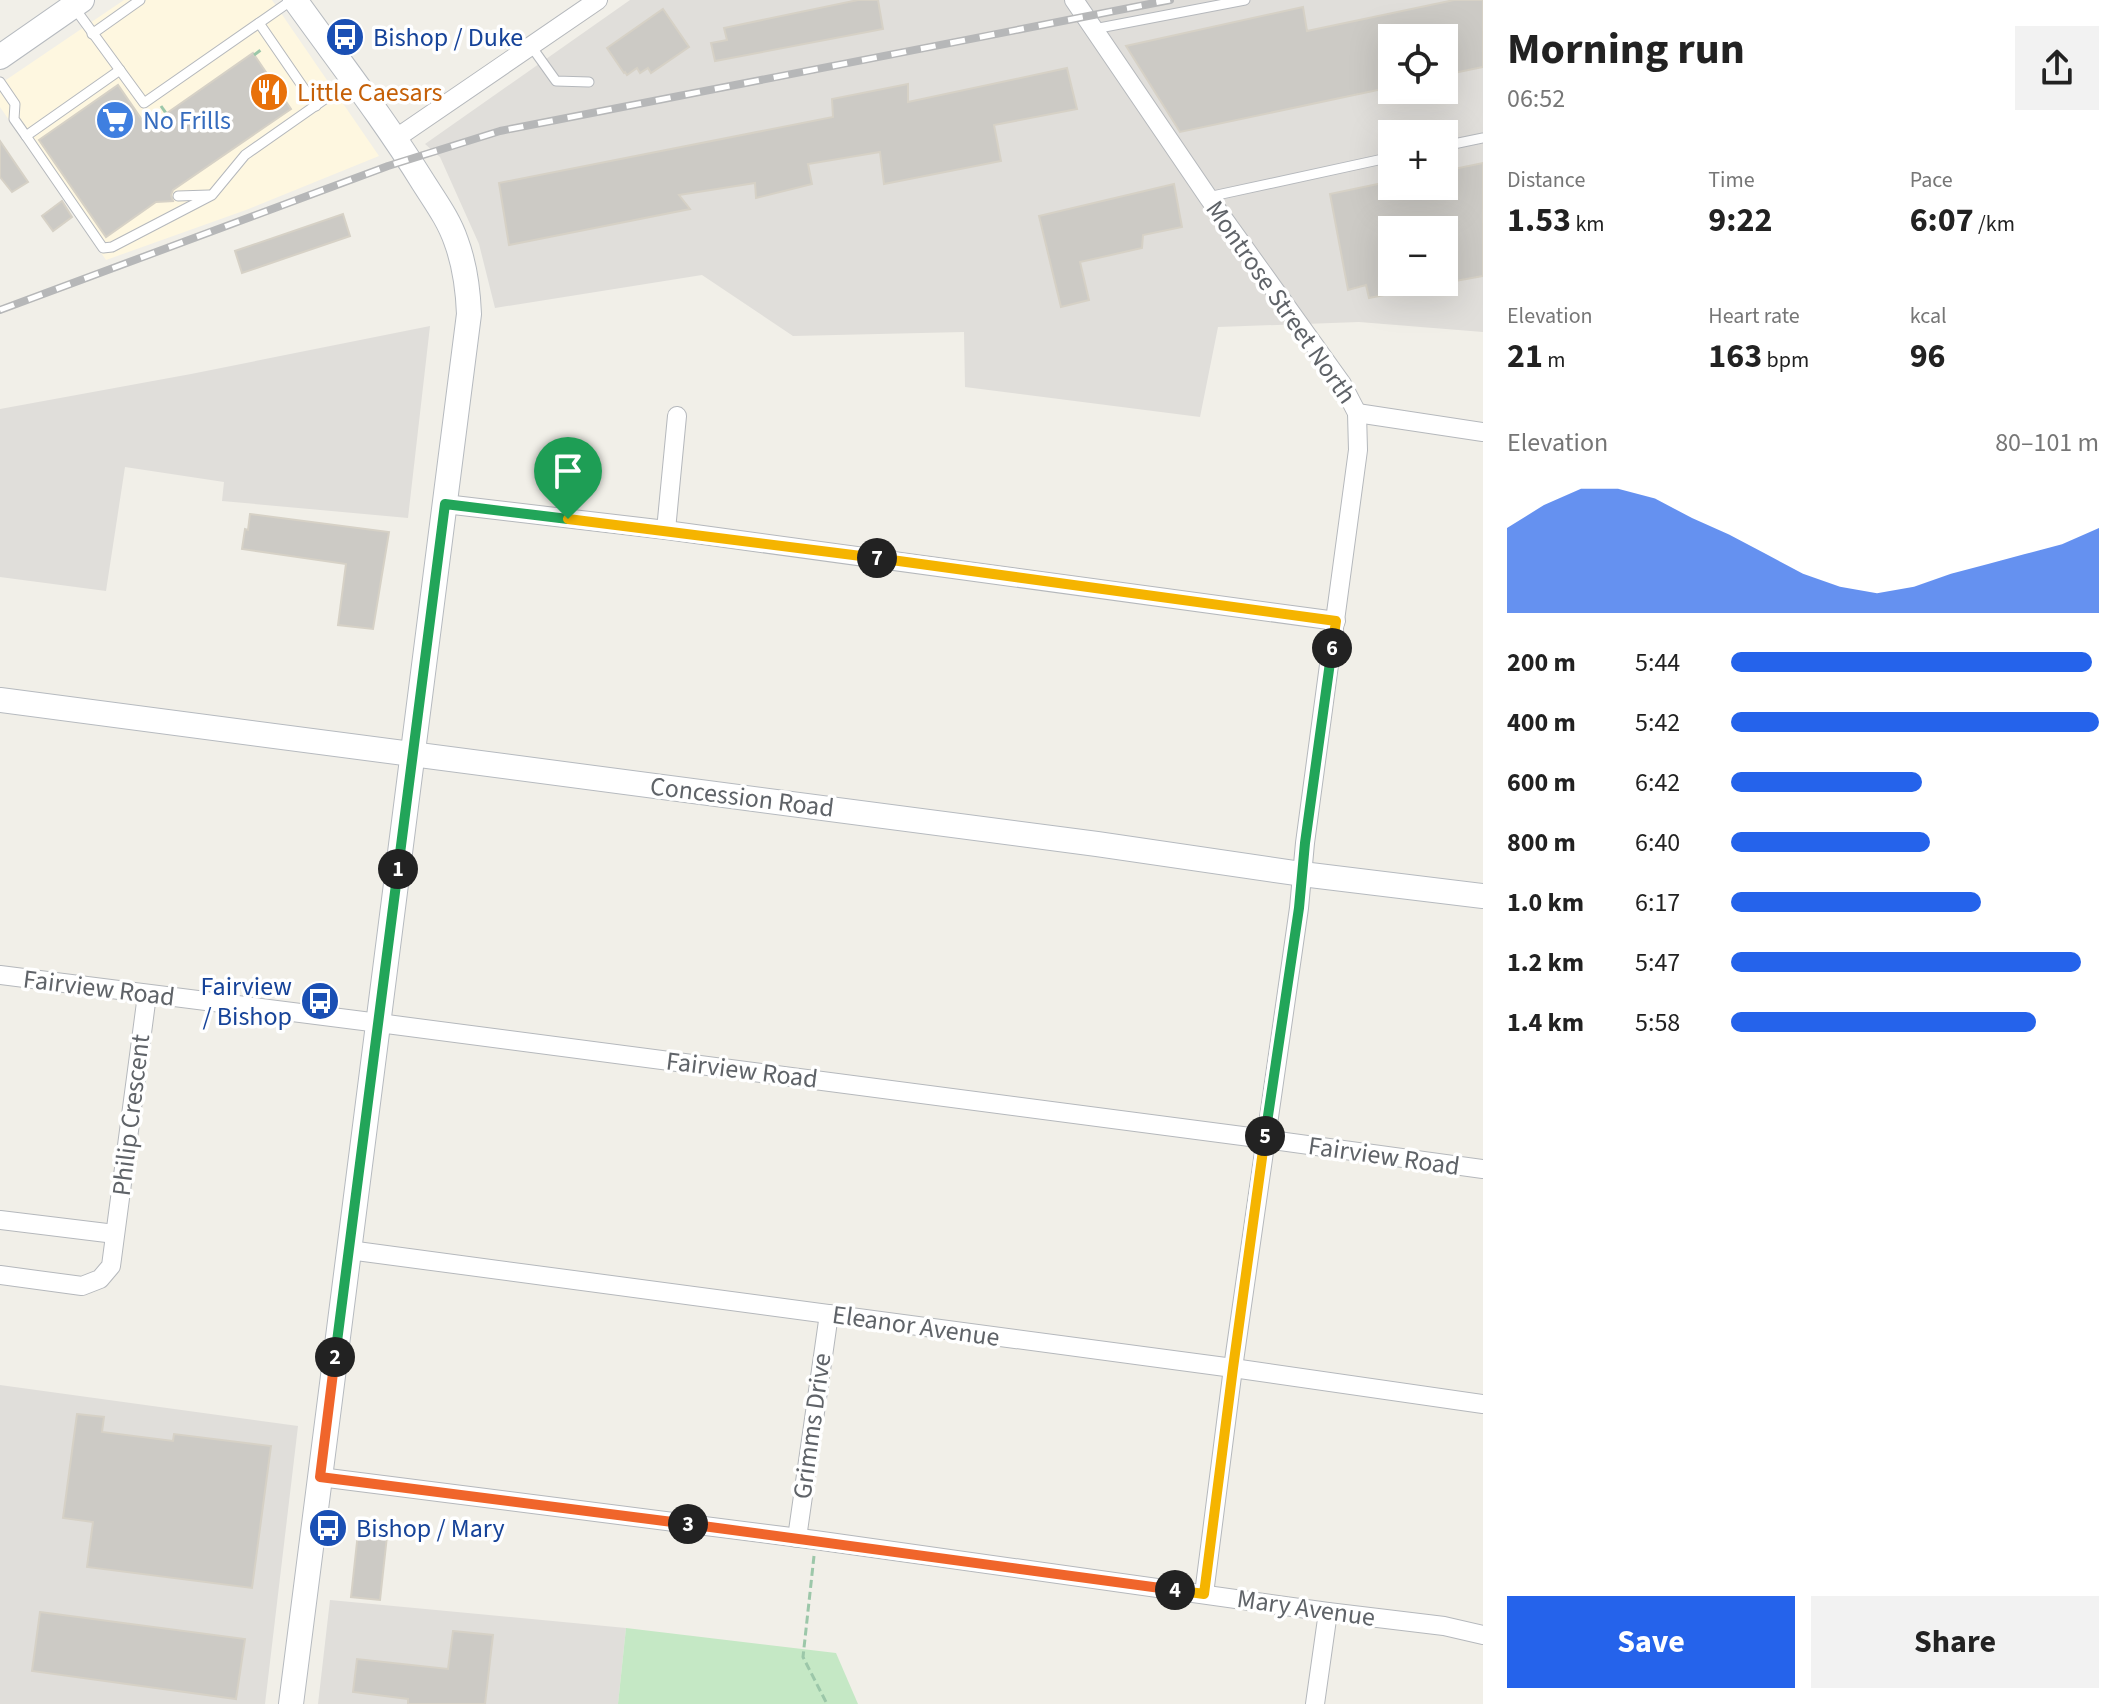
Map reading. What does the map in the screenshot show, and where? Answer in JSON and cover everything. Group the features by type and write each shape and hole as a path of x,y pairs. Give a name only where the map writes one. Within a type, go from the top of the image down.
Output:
{"main road":[{"path":"291,1704 469,314 467,285 456,240 446,219 395,139 294,0"},
{"path":"0,57 72,4"},
{"name":"Concession Road","path":"0,700 1483,896"}],"street":[{"path":"395,139 598,0"},
{"name":"Montrose Street North","path":"1074,0 1208,197 1342,384 1357,413 1358,450 1299,908 1204,1594"},
{"path":"1357,413 1483,432"},
{"path":"666,530 677,416"},
{"path":"445,504 666,530 1336,621"},
{"name":"Fairview Road","path":"0,975 1483,1169"},
{"name":"Philip Crescent","path":"0,1275 82,1286 100,1279 111,1266 147,995"},
{"path":"0,1220 115,1234"},
{"name":"Eleanor Avenue","path":"349,1250 1483,1404"},
{"name":"Grimms Drive","path":"806,1539 829,1314"},
{"name":"Mary Avenue","path":"320,1477 806,1539 1444,1626 1483,1635"},
{"path":"1315,1704 1328,1612"}],"lane":[{"path":"92,34 140,0"},
{"path":"72,4 144,103 294,0"},
{"path":"1094,29 1245,0"},
{"path":"259,23 316,106"},
{"path":"531,46 556,81 589,82"},
{"path":"26,136 120,70"},
{"path":"0,82 15,104 14,119 103,248 112,247 212,195 245,155 352,80"},
{"path":"1458,143 1483,138"},
{"path":"1208,197 1378,160"},
{"path":"178,196 212,195"}],"path":[{"path":"806,1539 803,1657 827,1704"}],"shaded area":[{"path":"124,0 272,0 379,156 246,210 106,260 0,107 0,84"},
{"path":"630,0 1483,0 1483,332 1359,322 1218,327 1200,417 965,387 964,332 793,336 702,275 495,308 479,244 440,157 425,144"},
{"path":"430,326 408,518 222,501 224,482 125,467 106,591 0,577 0,409"},
{"path":"0,1385 298,1426 265,1704 0,1704"},
{"path":"330,1600 626,1628 618,1704 318,1704"}],"green space":[{"path":"626,1628 836,1653 858,1704 618,1704"}],"building":[{"path":"858,0 878,0 883,29 715,61 711,43 727,40 724,28"},
{"path":"1454,0 1483,0 1483,67 1458,72 1458,24 1378,24 1378,90 1180,132 1126,46 1303,7 1307,31"},
{"path":"663,9 689,47 651,73 648,68 640,73 637,68 627,75 607,48"},
{"path":"253,53 291,109 173,190 173,201 156,202 106,237 39,140 118,85 147,127"},
{"path":"1067,68 1077,109 994,125 1001,161 884,184 880,152 808,164 812,184 756,198 755,183 679,195 690,209 509,245 499,183 833,117 832,99 908,84 908,102"},
{"path":"0,141 28,182 12,192 0,177"},
{"path":"1483,163 1483,276 1458,280 1458,216 1378,216 1379,296 1369,298 1366,285 1348,290 1330,194 1378,184 1378,200 1458,200 1458,168"},
{"path":"1174,184 1182,227 1143,235 1142,248 1080,262 1089,300 1061,307 1039,216"},
{"path":"62,201 72,217 53,231 42,216"},
{"path":"343,214 350,236 242,273 235,251"},
{"path":"250,514 389,532 373,629 338,625 346,564 242,549"},
{"path":"77,1414 104,1417 102,1432 173,1441 174,1434 271,1446 252,1588 87,1567 93,1522 63,1518"},
{"path":"358,1533 387,1536 380,1600 351,1597"},
{"path":"40,1612 245,1639 236,1699 32,1671"},
{"path":"453,1631 493,1635 485,1704 408,1704 408,1699 353,1692 357,1659 448,1669"}],"railway":[{"path":"0,310 388,166 500,131 1170,0"}],"place":[{"name":"Bishop / Duke","path":"345,37"},
{"name":"Little Caesars","path":"269,92"},
{"name":"No Frills","path":"115,120"},
{"name":"Fairview / Bishop","path":"320,1001"},
{"name":"Bishop / Mary","path":"328,1528"}],"route":[{"path":"445,504 568,519 1336,621 1204,1594 815,1540 320,1477 445,504"}]}
